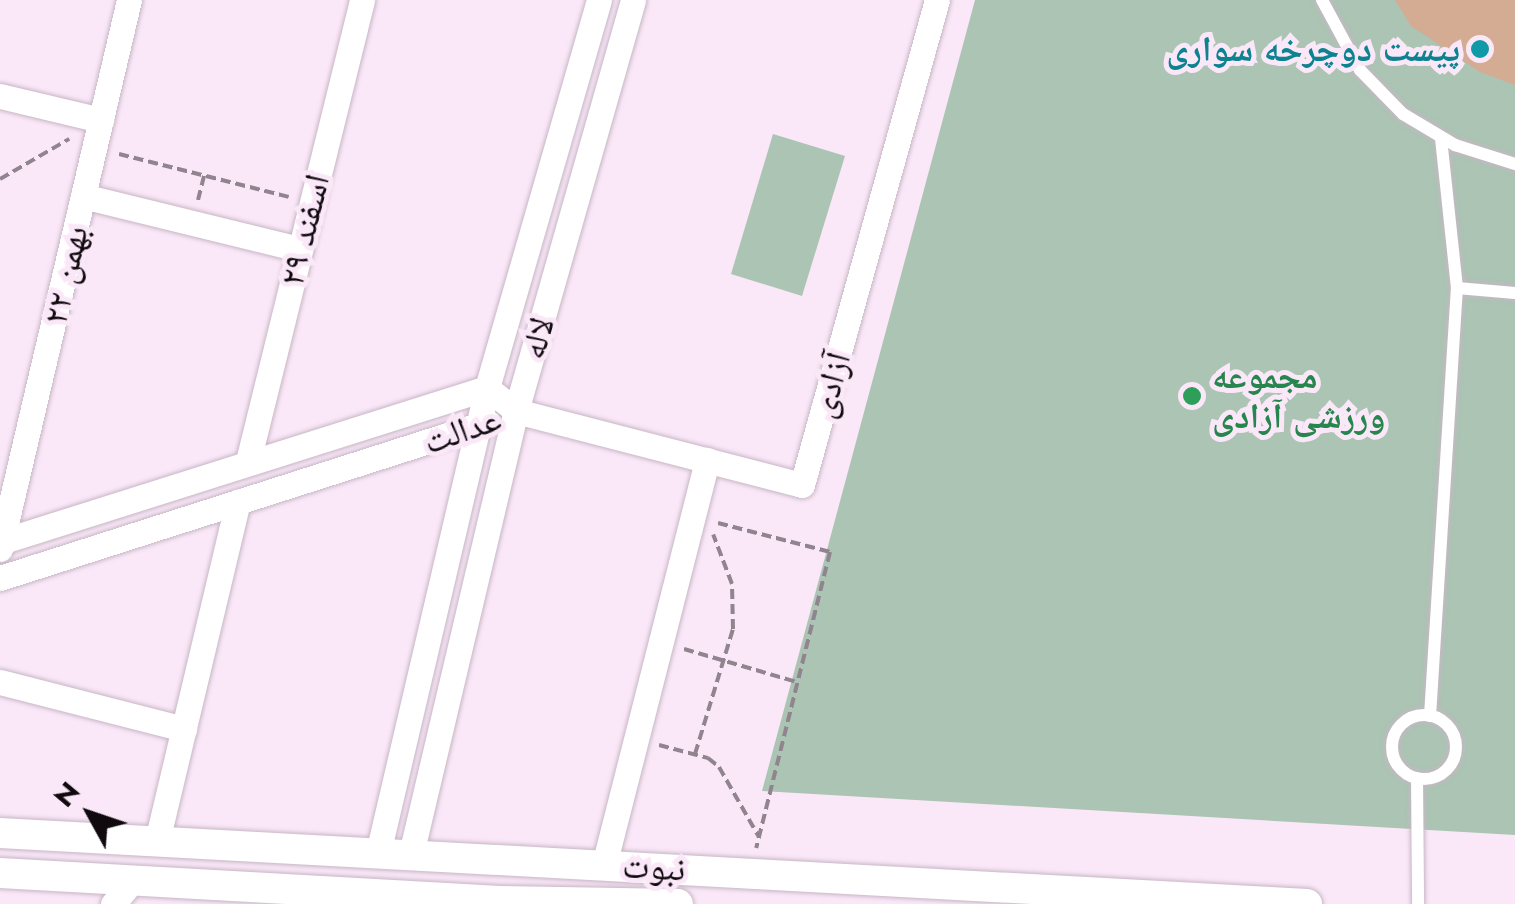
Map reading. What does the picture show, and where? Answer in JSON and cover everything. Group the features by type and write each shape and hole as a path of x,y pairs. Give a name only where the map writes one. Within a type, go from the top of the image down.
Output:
{"street":[{"name":"۲۲ بهمن","path":"1,544 130,0"},
{"name":"۲۹ اسفند","path":"248,461 362,0"},
{"name":"لاله","path":"378,853 487,388 599,0"},
{"name":"لاله","path":"411,854 516,411 633,0"},
{"name":"آزادی","path":"516,411 802,485 937,0"},
{"path":"0,96 101,120"},
{"path":"84,196 299,249"},
{"name":"عدالت","path":"0,578 516,411 487,388 248,461 1,544"},
{"path":"604,864 660,642 698,518 706,460"},
{"path":"156,841 238,502"},
{"path":"0,682 184,729"},
{"name":"نبوت","path":"0,833 750,872 845,891 1307,904"},
{"path":"366,898 378,853"},
{"path":"366,898 411,854"},
{"path":"446,898 436,875 452,856"},
{"name":"نبوت","path":"0,873 133,880 234,894 446,898 498,903 678,904"},
{"path":"113,904 133,880"}],"lane":[{"path":"1322,0 1360,70 1403,114 1441,138 1515,164"},
{"path":"1430,716 1457,288 1441,138"},
{"path":"1457,288 1515,292"},
{"path":"1430,716 1448,728 1456,748 1448,768 1417,778 1398,767 1392,746 1400,726 1430,716"},
{"path":"1417,778 1418,904"}],"path":[{"path":"0,179 101,120"},
{"path":"95,148 311,203"},
{"path":"695,754 733,629 732,584 698,518"},
{"path":"698,518 830,552 750,872"},
{"path":"660,642 798,682"},
{"path":"636,739 695,754 720,767 759,837"}],"green space":[{"name":"مجموعه ورزشی آزادی","path":"975,0 1515,0 1515,835 762,791"},
{"path":"773,134 845,156 802,296 731,274"}],"building":[{"name":"پیست دوچرخه سواری","path":"1395,0 1515,0 1515,85 1480,72 1411,26"}],"place":[{"name":"پیست دوچرخه سواری","path":"1480,49"},
{"name":"مجموعه ورزشی آزادی","path":"1192,396"}]}
